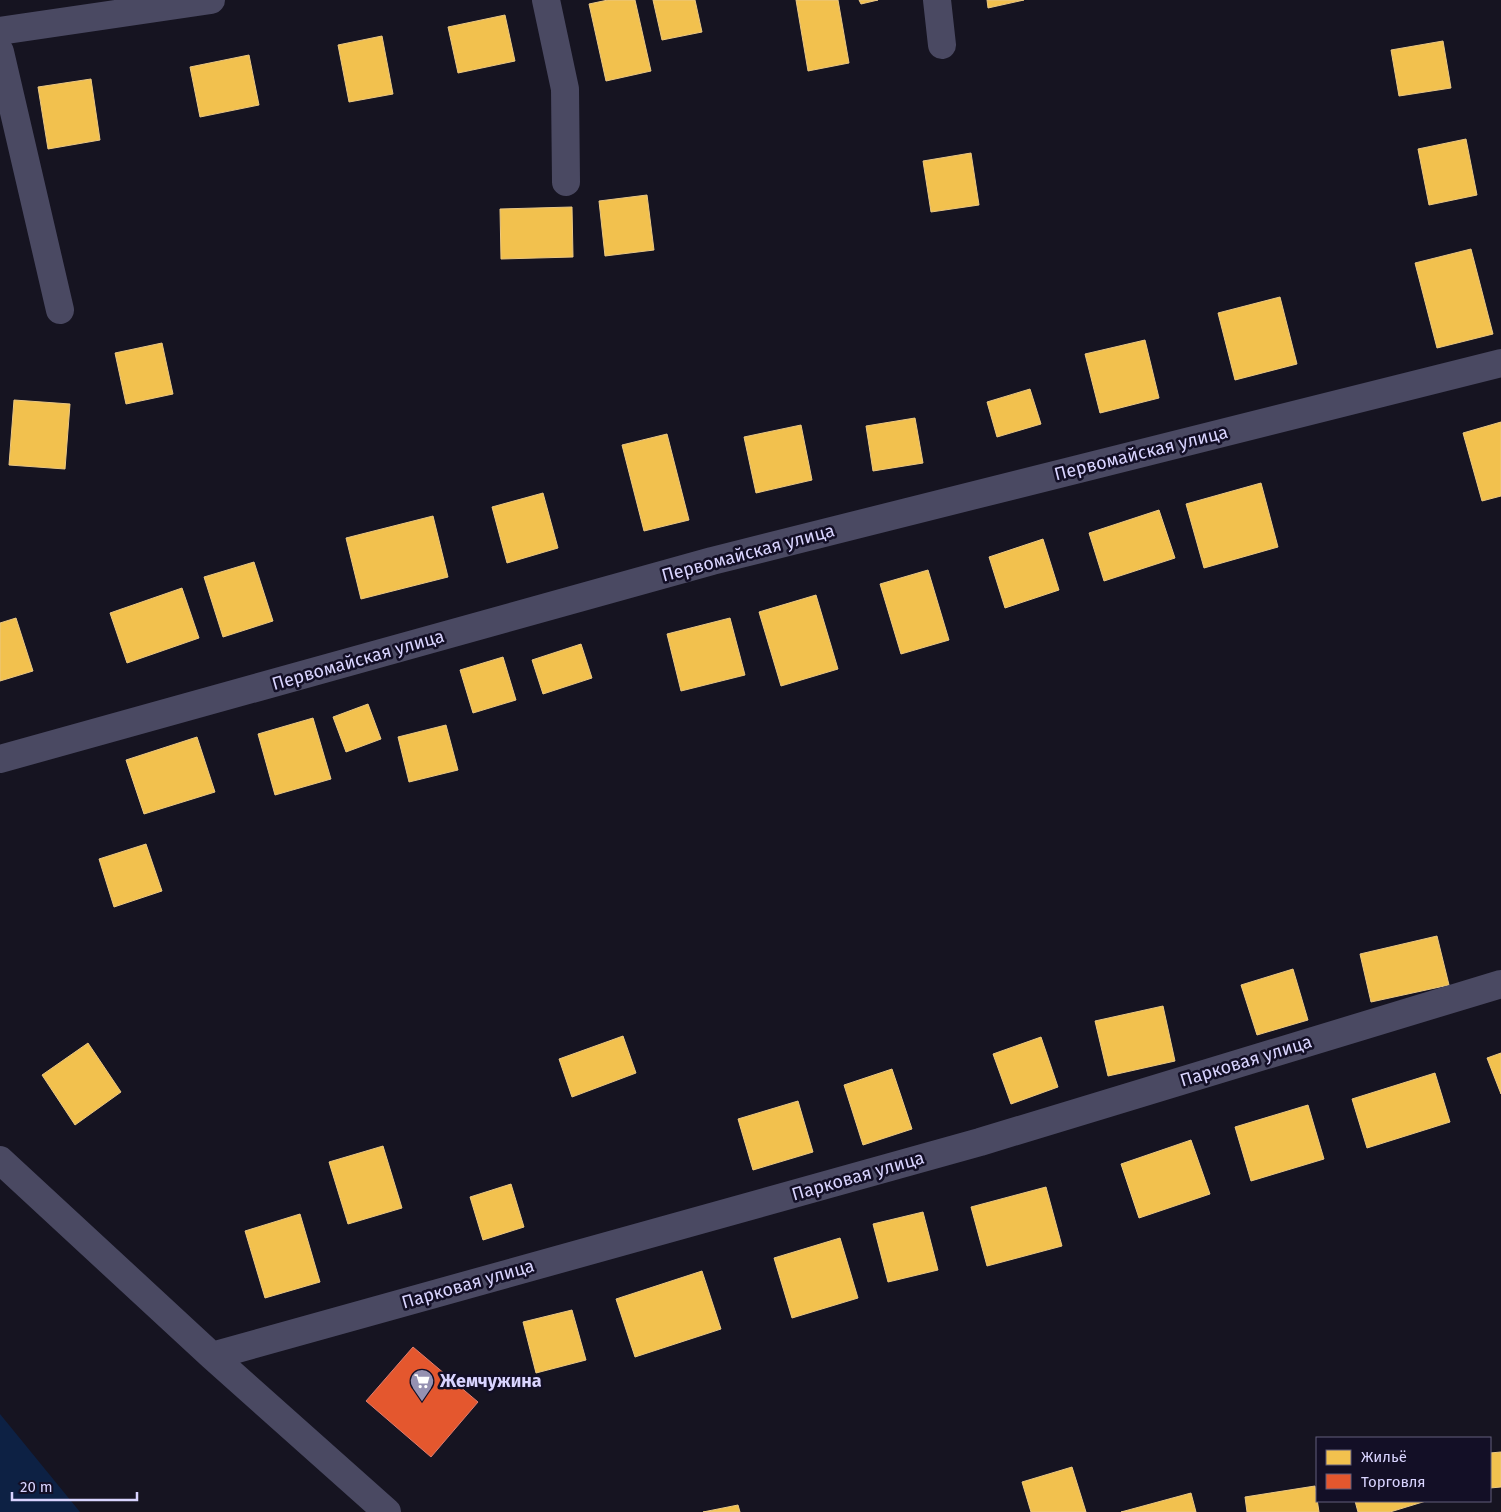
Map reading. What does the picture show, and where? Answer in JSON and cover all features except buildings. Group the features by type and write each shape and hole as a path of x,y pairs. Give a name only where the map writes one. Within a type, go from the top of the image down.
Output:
{"street":[{"path":"0,31 211,0"},
{"path":"546,0 566,89 566,182"},
{"path":"938,0 942,45"},
{"path":"0,52 60,310"},
{"name":"Первомайская улица","path":"0,759 712,561 1501,363"},
{"name":"Парковая улица","path":"212,1356 980,1142 1501,984"},
{"path":"0,1160 212,1356 388,1512"}],"water":[{"path":"0,1414 80,1512 0,1512"}],"place":[{"name":"Жемчужина","path":"422,1402"}]}
